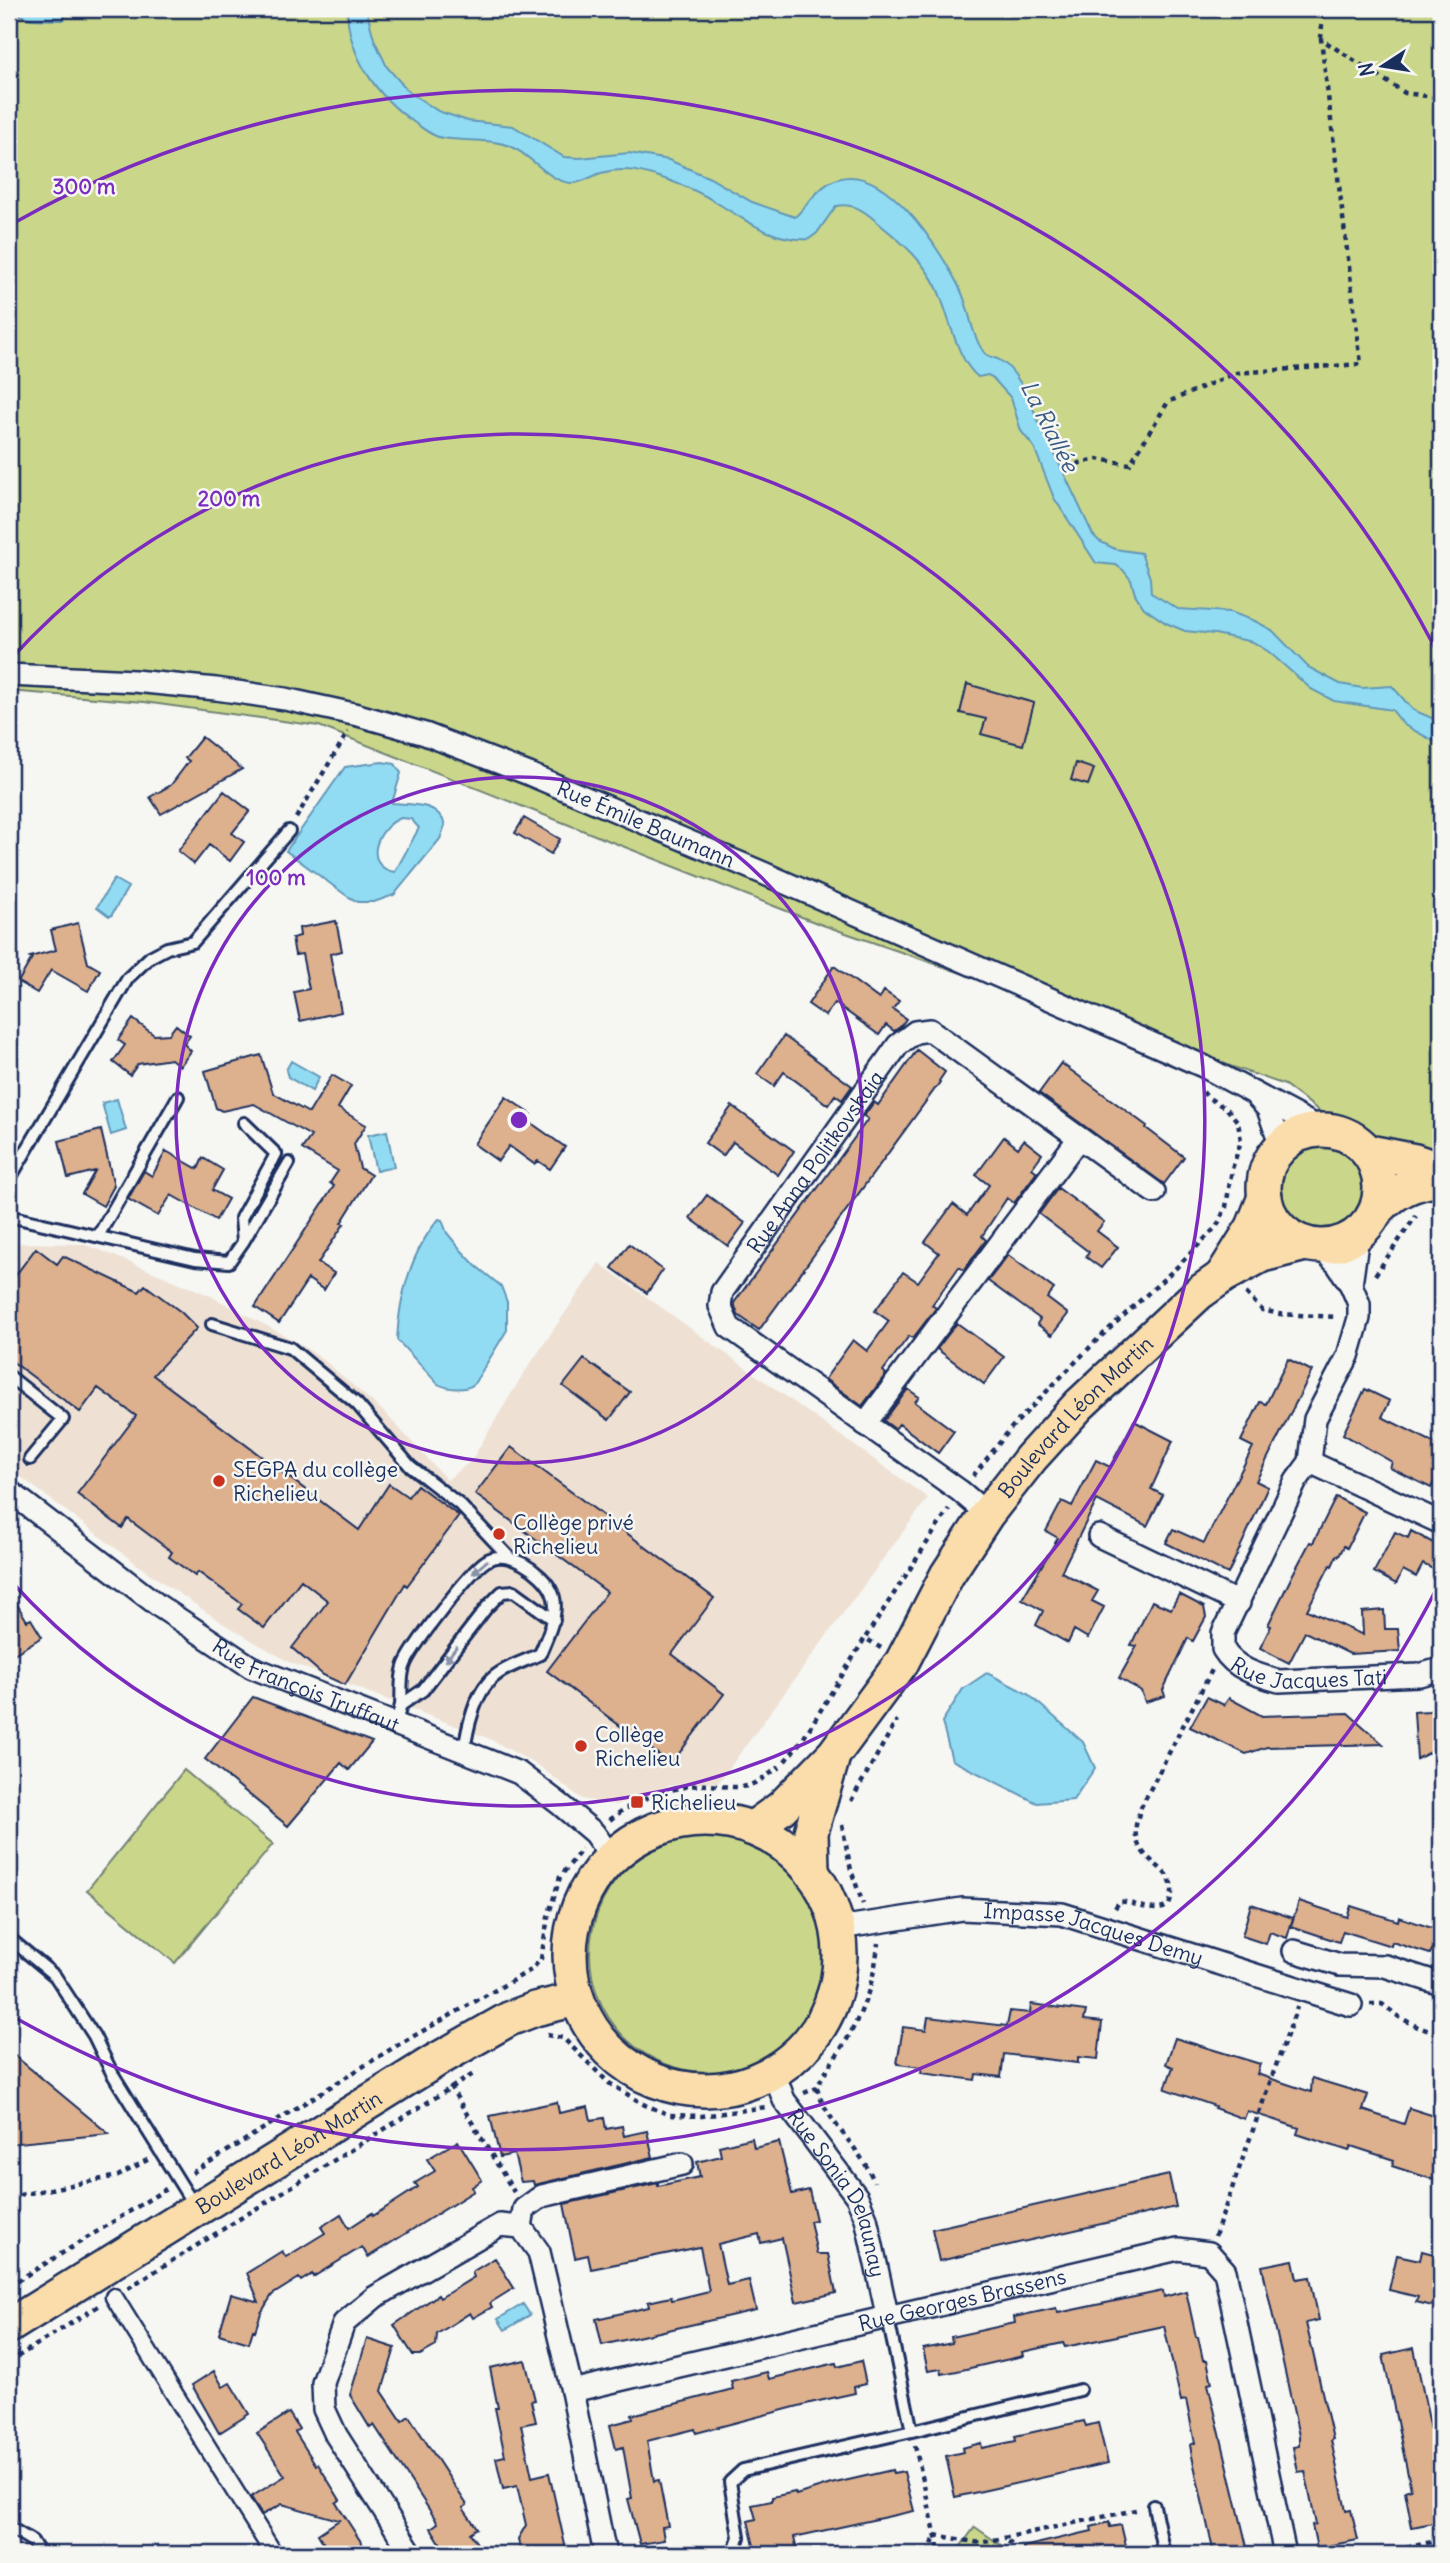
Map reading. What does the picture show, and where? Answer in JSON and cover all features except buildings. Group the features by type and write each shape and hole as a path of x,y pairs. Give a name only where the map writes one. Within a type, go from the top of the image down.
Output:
{"main road":[{"path":"1367,1223 1380,1196 1380,1181 1369,1152 1356,1140 1339,1132 1321,1129 1300,1134 1281,1146 1270,1161 1265,1179 1265,1197 1269,1213 1290,1237 1312,1245 1346,1241 1367,1223 1392,1195 1424,1181 1441,1178"},
{"path":"1369,1152 1415,1161 1441,1170"},
{"name":"Boulevard Léon Martin","path":"1223,1276 1253,1227 1265,1197"},
{"name":"Boulevard Léon Martin","path":"812,1870 811,1832 834,1754 887,1652 914,1612 947,1575 987,1514 1031,1458 1079,1405 1199,1293 1223,1276 1262,1255 1312,1245"},
{"name":"Boulevard Léon Martin","path":"753,1828 781,1808 834,1754"},
{"path":"716,1819 753,1828 786,1845 812,1870 829,1898 839,1928 840,1970 829,2011 806,2046 774,2073 723,2089 697,2091 658,2082 623,2063 595,2034 577,1999 570,1961 573,1923 603,1845 678,1821 716,1819"},
{"name":"Boulevard Léon Martin","path":"9,2326 435,2061 509,2019 535,2009 577,1999"}],"street":[{"name":"Rue Émile Baumann","path":"9,675 134,681 216,689 285,699 358,715 425,734 529,774 763,873 1203,1066 1321,1129"},
{"name":"Rue Anna Politkovskaia","path":"987,1514 960,1491 729,1327 720,1306 722,1292 898,1045 915,1032 930,1030 1154,1192"},
{"name":"Rue Émile Baumann","path":"1250,1090 1268,1109 1281,1146"},
{"path":"865,1424 1079,1138"},
{"name":"Rue Jacques Tati","path":"1367,1223 1348,1356 1315,1419 1310,1462 1296,1481 1223,1633 1221,1643 1227,1656 1238,1666 1259,1676 1279,1681 1419,1675 1441,1669"},
{"path":"1312,1245 1337,1264 1356,1302"},
{"path":"1310,1462 1441,1523"},
{"name":"Rue François Truffaut","path":"9,1491 159,1606 251,1667 398,1716 464,1752 519,1773 561,1805 603,1845"},
{"path":"1099,1536 1239,1603"},
{"name":"Impasse Jacques Demy","path":"839,1928 962,1909 1062,1914 1346,2004"},
{"path":"1294,1951 1339,1965 1385,1966 1441,1984"},
{"path":"1346,2004 1351,1965"},
{"name":"Rue Sonia Delaunay","path":"774,2073 784,2100 856,2197 866,2218 888,2319"},
{"path":"412,2554 336,2435 324,2409 323,2384 344,2323 375,2297 500,2225 523,2218 542,2196 682,2164"},
{"path":"523,2218 539,2252 572,2391 605,2554"},
{"name":"Rue Georges Brassens","path":"572,2391 1178,2249 1209,2253"},
{"path":"1209,2253 1225,2271 1285,2554"},
{"path":"114,2297 274,2554"}],"lane":[{"path":"9,1180 128,978 150,957 167,948 193,942 289,831"},
{"path":"98,1236 178,1097"},
{"path":"243,1242 241,1218 276,1154 244,1123"},
{"path":"9,1216 195,1259 229,1262 289,1163"},
{"path":"212,1324 290,1348 357,1405 410,1466 460,1505 509,1557 535,1571 553,1593 554,1620 540,1654 498,1673 487,1682 468,1724 464,1752"},
{"path":"9,1376 63,1419 30,1459"},
{"path":"398,1716 404,1667 440,1614 474,1571 488,1559 509,1557"},
{"path":"398,1716 424,1690 487,1607 502,1592 514,1591 554,1620"},
{"path":"9,1938 55,1976 94,2036 112,2073 196,2209"},
{"path":"888,2319 912,2431"},
{"path":"733,2554 739,2537 730,2482 743,2470 1080,2389"},
{"path":"1154,2506 1164,2554"},
{"path":"9,2528 32,2541 40,2554"}],"path":[{"path":"1067,466 1097,459 1130,464 1168,402 1236,373 1361,364 1321,39 1323,9"},
{"path":"1321,39 1405,93 1441,98"},
{"path":"289,831 358,715"},
{"path":"1223,1276 1250,1296 1262,1310 1280,1314 1371,1301 1375,1274 1417,1214"},
{"path":"9,2286 396,2046 531,1970 541,1959 548,1917 560,1877 603,1845 624,1808 666,1791 700,1785 732,1788 750,1785 780,1767 803,1739 865,1638"},
{"path":"1106,1929 1120,1901 1155,1910 1164,1910 1169,1906 1172,1891 1169,1878 1139,1846 1135,1827 1141,1807 1214,1666 1227,1656"},
{"path":"1209,2253 1302,1990"},
{"path":"1346,2004 1382,2004 1418,2027 1441,2035"},
{"path":"435,2061 523,2218"},
{"path":"9,2197 118,2176 162,2152"},
{"path":"912,2431 940,2554"},
{"path":"935,2535 980,2543 1154,2506"},
{"path":"929,2554 935,2535"},
{"path":"1005,2554 1013,2536"},
{"path":"1377,2554 1441,2540"}],"shaded area":[{"name":"Collège privé Richelieu","path":"9,1243 82,1244 100,1250 209,1295 291,1339 319,1356 384,1412 447,1480 471,1461 520,1379 599,1263 928,1498 719,1782 668,1786 616,1805 582,1799 539,1766 490,1739 289,1662 224,1624 146,1571 9,1468"}],"green space":[{"path":"9,9 467,9 498,19 492,9 1441,9 1441,1203 1285,1085 817,923 319,726 144,702 9,691"},
{"path":"1320,1142 1337,1146 1352,1155 1361,1170 1365,1187 1361,1204 1352,1219 1337,1228 1320,1232 1303,1228 1288,1219 1279,1204 1275,1187 1279,1170 1288,1155 1303,1146"},
{"path":"184,1770 273,1844 175,1963 87,1890"},
{"path":"696,1836 720,1836 764,1850 792,1870 817,1909 824,1931 824,1977 817,1999 792,2038 764,2058 742,2067 720,2072 696,2072 652,2058 624,2038 604,2010 595,1988 590,1966 590,1942 604,1898 624,1870 652,1850 674,1841"},
{"path":"975,2527 1008,2550 1013,2554 955,2554"}],"water":[{"path":"19,9 70,9 63,20 60,20 31,19 20,15"},
{"name":"La Riallée","path":"347,9 366,9 374,39 387,67 408,91 438,111 468,121 513,126 564,157 629,153 669,160 710,178 752,202 795,217 824,186 849,177 869,181 889,193 925,232 940,253 964,298 983,351 1007,366 1019,381 1093,535 1115,549 1141,553 1150,578 1151,593 1178,609 1230,612 1255,621 1272,630 1308,667 1340,684 1362,688 1392,686 1413,710 1441,722 1441,745 1404,725 1392,710 1334,701 1311,689 1269,652 1253,642 1185,631 1166,623 1144,608 1135,594 1131,580 1123,570 1116,565 1096,563 1054,498 1034,447 1021,431 1011,398 992,377 978,377 970,369 954,336 937,288 926,270 906,247 867,214 856,207 836,206 817,233 809,239 784,237 760,228 693,190 651,175 619,170 571,183 555,178 519,151 504,144 436,136 401,113 367,74 353,43"},
{"path":"382,762 395,764 401,773 392,803 431,808 442,818 445,825 440,839 394,895 374,902 358,902 347,896 286,851 345,767","holes":["401,818 411,819 419,828 395,872 385,869 376,855 379,838 392,823"]},
{"path":"114,879 128,887 109,916 97,907"},
{"path":"291,1061 319,1077 312,1091 288,1077 286,1070"},
{"path":"117,1099 126,1130 111,1135 102,1103"},
{"path":"387,1131 394,1167 376,1171 368,1135"},
{"path":"439,1219 461,1250 501,1286 507,1302 507,1330 474,1384 461,1388 438,1384 397,1340 400,1308 408,1276 421,1246"},
{"path":"987,1673 1028,1694 1083,1742 1095,1768 1073,1800 1037,1803 952,1760 942,1722 963,1689"},
{"path":"523,2304 530,2315 505,2330 498,2319"}],"place":[{"name":"SEGPA du collège Richelieu","path":"219,1481"},
{"name":"Collège privé Richelieu","path":"499,1534"},
{"name":"Collège Richelieu","path":"581,1746"},
{"name":"Richelieu","path":"637,1802"}]}
